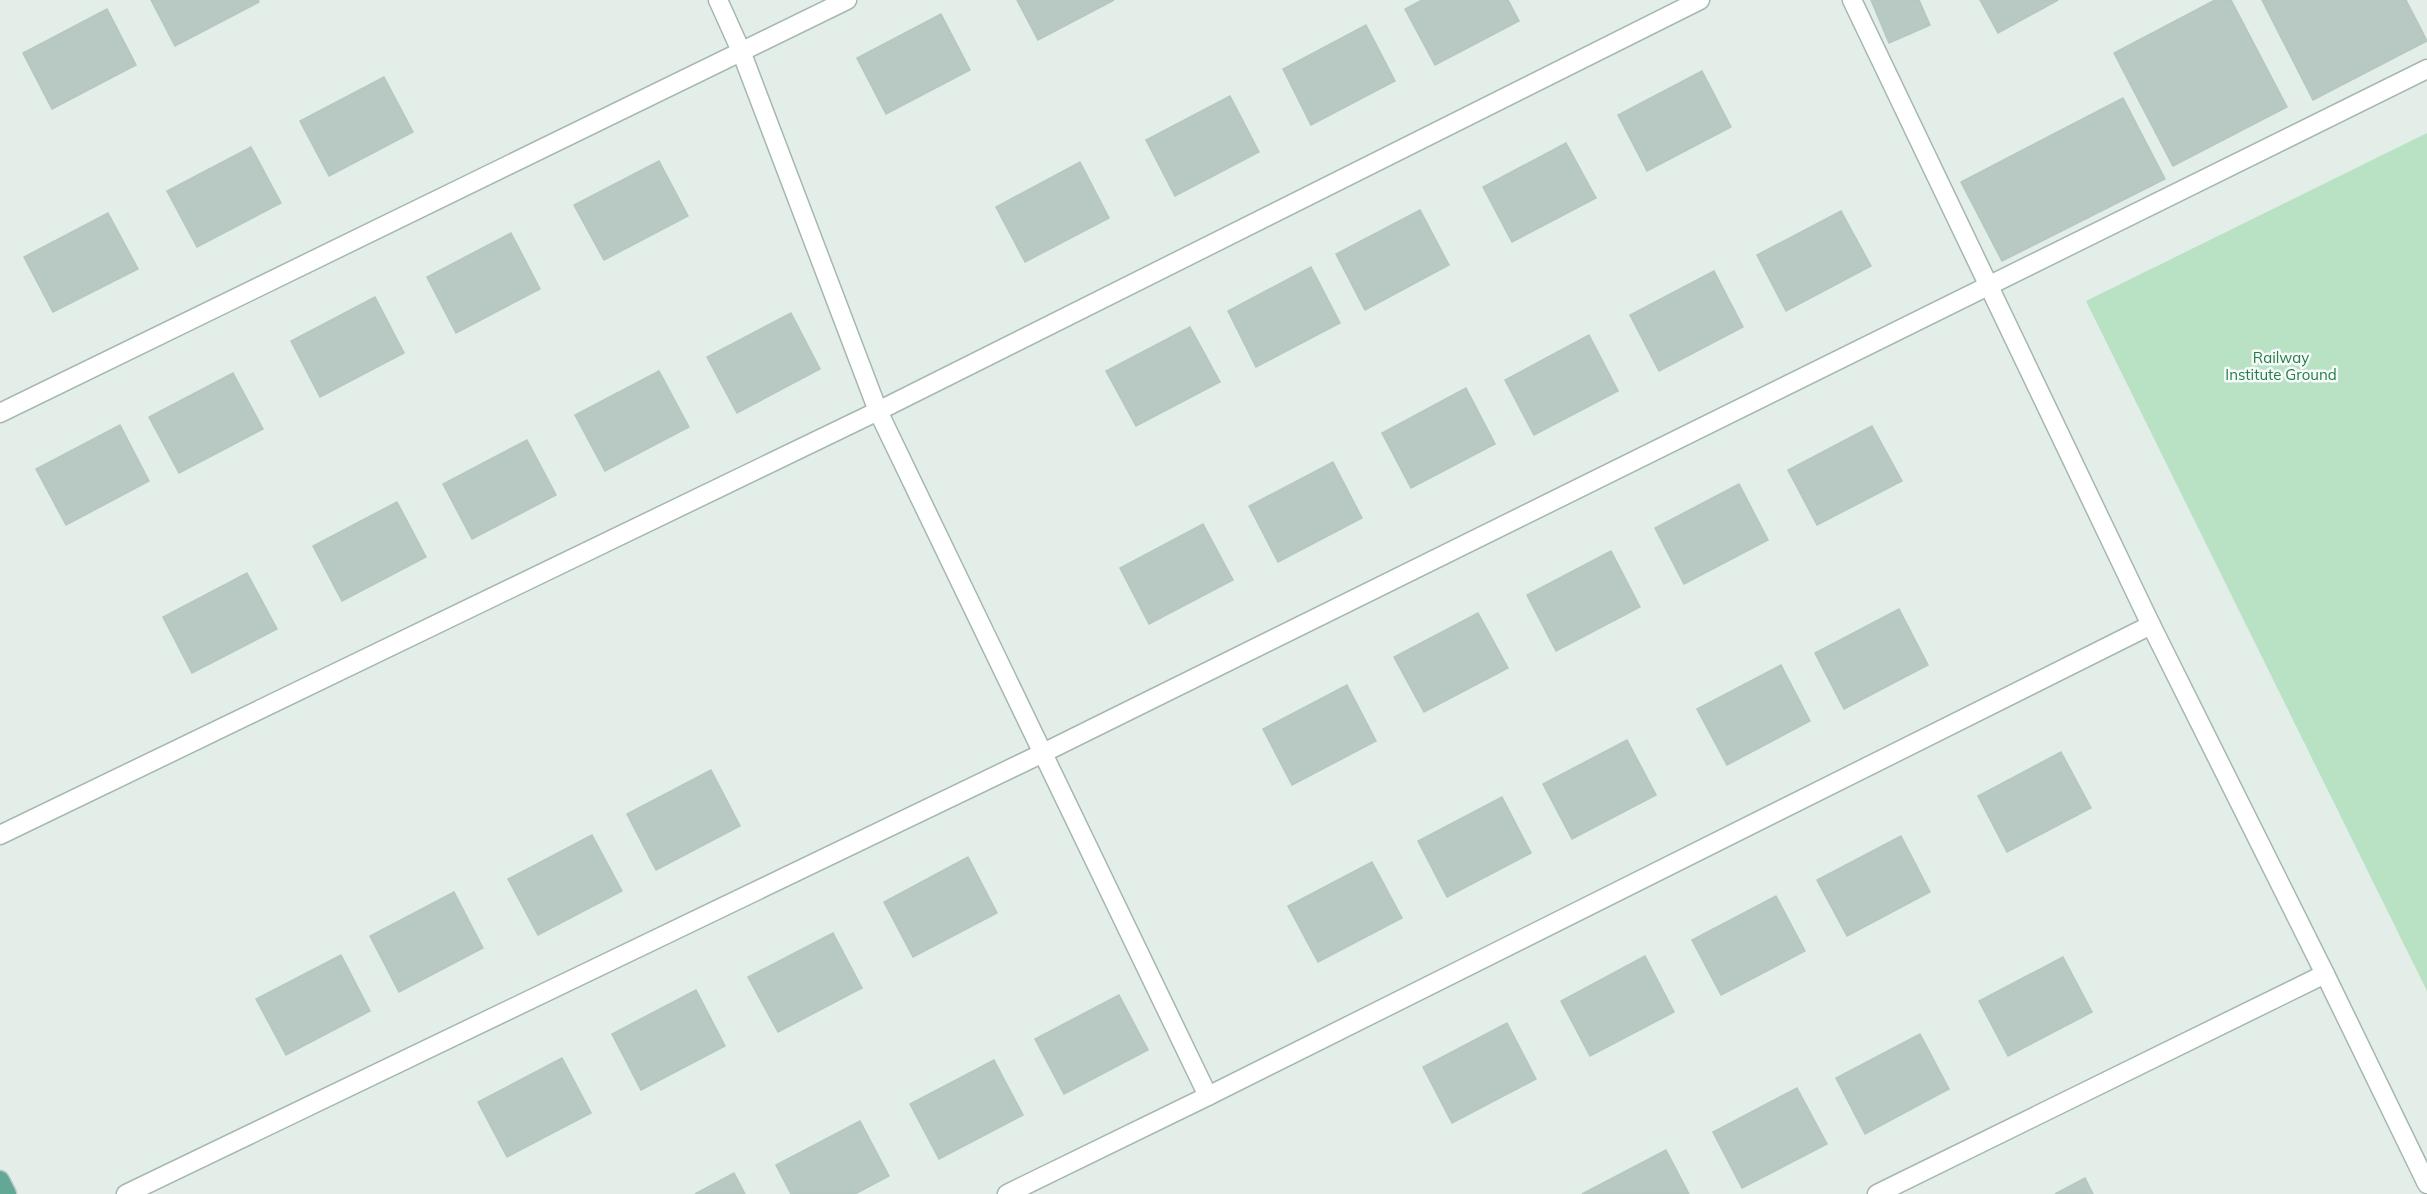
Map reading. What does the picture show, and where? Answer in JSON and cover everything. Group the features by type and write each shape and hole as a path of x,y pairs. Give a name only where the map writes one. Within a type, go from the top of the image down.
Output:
{"main road":[{"path":"0,1180 7,1194"}],"street":[{"path":"718,0 741,51 878,411 1208,1096"},
{"path":"0,413 847,0"},
{"path":"0,835 878,411 1700,0"},
{"path":"1852,0 2151,625 2427,1184"},
{"path":"126,1194 1043,753 2427,69"},
{"path":"1007,1194 2151,625"},
{"path":"1877,1194 2325,974"}],"green space":[{"name":"Railway Institute Ground","path":"2427,133 2427,991 2086,301"}],"building":[{"path":"151,0 258,0 259,2 175,46"},
{"path":"1017,0 1114,0 1038,40"},
{"path":"1422,0 1508,0 1519,21 1435,65 1405,9"},
{"path":"1871,0 1919,0 1930,25 1889,43"},
{"path":"1980,0 2058,0 1998,33"},
{"path":"2215,0 2231,0 2287,107 2173,166 2114,53"},
{"path":"2262,0 2406,0 2427,41 2313,100"},
{"path":"107,9 136,65 52,109 23,53"},
{"path":"941,14 970,70 886,114 857,58"},
{"path":"1366,25 1395,81 1311,125 1283,69"},
{"path":"1702,71 1731,127 1647,171 1618,115"},
{"path":"384,77 413,132 329,176 300,121"},
{"path":"1230,96 1259,152 1175,196 1146,140"},
{"path":"2123,98 2165,179 2002,261 1961,182"},
{"path":"1566,143 1596,198 1512,242 1483,187"},
{"path":"251,147 281,203 197,247 167,191"},
{"path":"659,161 688,216 604,260 574,205"},
{"path":"1080,162 1109,218 1025,262 996,207"},
{"path":"1420,210 1449,265 1365,310 1336,254"},
{"path":"1841,211 1871,266 1786,311 1757,255"},
{"path":"108,213 138,269 53,312 24,257"},
{"path":"511,233 540,289 456,333 427,277"},
{"path":"1311,267 1340,323 1256,367 1228,311"},
{"path":"1714,271 1743,327 1659,371 1630,315"},
{"path":"375,297 404,353 320,397 291,341"},
{"path":"791,313 820,369 737,413 707,357"},
{"path":"1190,327 1220,382 1136,426 1106,371"},
{"path":"1589,335 1618,391 1534,435 1505,380"},
{"path":"659,371 689,427 605,471 575,415"},
{"path":"233,373 263,429 179,473 149,417"},
{"path":"1466,388 1495,444 1411,488 1382,433"},
{"path":"120,425 149,481 66,525 36,469"},
{"path":"1872,426 1902,481 1817,525 1788,470"},
{"path":"527,440 556,495 472,539 443,484"},
{"path":"1333,462 1362,518 1278,562 1249,506"},
{"path":"1739,484 1768,540 1684,584 1655,528"},
{"path":"397,502 426,557 342,601 313,546"},
{"path":"1203,524 1233,580 1149,624 1120,568"},
{"path":"1611,551 1640,607 1556,651 1527,595"},
{"path":"247,573 277,629 192,673 163,617"},
{"path":"1899,609 1928,665 1844,709 1815,653"},
{"path":"1478,613 1508,668 1424,712 1394,657"},
{"path":"1781,665 1810,721 1727,765 1697,709"},
{"path":"1347,685 1376,741 1292,785 1263,729"},
{"path":"1627,740 1656,795 1572,839 1543,784"},
{"path":"2061,752 2091,808 2007,852 1978,796"},
{"path":"711,770 740,826 656,870 627,814"},
{"path":"1502,797 1531,853 1447,897 1418,841"},
{"path":"592,835 622,891 538,935 508,879"},
{"path":"1901,836 1930,892 1847,936 1817,880"},
{"path":"968,857 997,913 913,957 884,902"},
{"path":"1372,862 1402,918 1318,962 1288,906"},
{"path":"454,892 483,948 399,992 370,936"},
{"path":"1776,896 1805,951 1721,995 1692,940"},
{"path":"833,933 862,988 778,1032 748,977"},
{"path":"341,955 370,1011 286,1055 256,999"},
{"path":"1645,956 1674,1012 1590,1056 1561,1001"},
{"path":"2063,957 2092,1012 2008,1056 1979,1001"},
{"path":"696,990 725,1046 641,1090 612,1034"},
{"path":"1119,995 1148,1050 1064,1094 1035,1039"},
{"path":"1507,1023 1536,1079 1452,1123 1423,1067"},
{"path":"1920,1034 1949,1089 1865,1134 1836,1078"},
{"path":"562,1058 591,1113 507,1157 478,1102"},
{"path":"994,1060 1023,1115 939,1159 910,1104"},
{"path":"1797,1088 1827,1144 1742,1188 1713,1132"},
{"path":"860,1121 889,1176 855,1194 791,1194 776,1165"},
{"path":"1666,1150 1689,1194 1582,1194"},
{"path":"734,1173 745,1194 695,1194"},
{"path":"2085,1178 2093,1194 2055,1194"}]}
